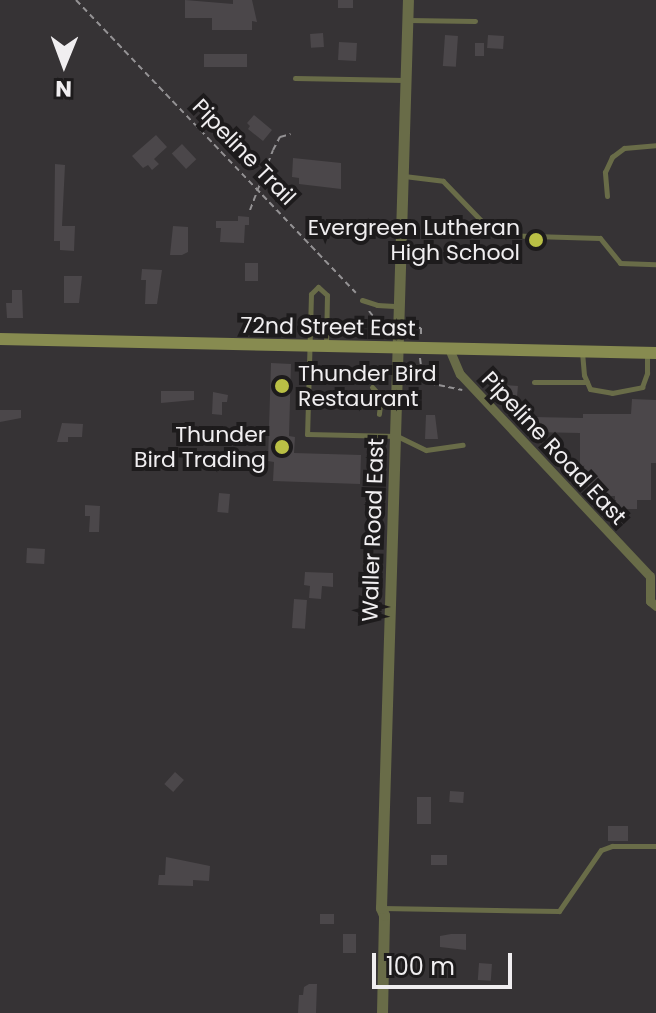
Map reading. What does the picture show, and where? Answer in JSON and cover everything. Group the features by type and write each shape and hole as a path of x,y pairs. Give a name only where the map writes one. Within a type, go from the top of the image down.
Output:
{"main road":[{"name":"72nd Street East","path":"0,339 651,353"}],"street":[{"name":"Waller Road East","path":"382,1013 384,915 381,908 408,0"},
{"name":"Pipeline Road East","path":"450,351 460,374 650,576 650,601 656,606"}],"lane":[{"path":"407,20 475,21"},
{"path":"295,78 405,80"},
{"path":"607,196 605,172 612,157 624,148 656,145"},
{"path":"403,176 443,181 495,235 600,238 620,263 656,264"},
{"path":"326,348 327,295 318,287 311,294 307,434 397,436 426,450 463,445"},
{"path":"362,300 377,305 400,306"},
{"path":"582,352 587,382 595,393 642,387 651,353"},
{"path":"534,382 587,382"},
{"path":"372,387 381,397 379,414"},
{"path":"381,908 559,911 601,850 612,846 656,846"}],"path":[{"name":"Pipeline Trail","path":"76,0 362,300 375,320 388,325"},
{"path":"250,210 280,137 291,134"},
{"path":"412,328 421,328 421,335"},
{"path":"420,363 422,375 429,383 463,390"}],"building":[{"path":"185,0 233,4 233,0 252,0 257,22 252,21 252,30 212,30 212,18 185,18"},
{"path":"338,0 353,0 353,8 338,8"},
{"path":"323,33 324,47 311,48 310,34"},
{"path":"445,35 458,36 456,67 443,66"},
{"path":"488,35 504,36 503,49 487,48"},
{"path":"339,42 357,43 356,61 338,60"},
{"path":"475,43 484,43 484,56 475,56"},
{"path":"204,54 247,54 247,67 204,67"},
{"path":"254,115 272,130 263,141 248,129 250,126 247,123"},
{"path":"156,135 167,147 154,159 159,164 152,170 148,165 143,168 132,156"},
{"path":"182,144 196,159 186,169 172,154"},
{"path":"293,158 341,163 341,189 299,184 299,178 292,177"},
{"path":"55,164 65,165 62,226 75,226 74,251 60,250 60,241 54,241"},
{"path":"238,216 249,217 249,225 245,225 244,243 220,242 221,228 216,228 216,221 238,221"},
{"path":"173,226 188,227 188,252 182,255 170,255"},
{"path":"245,263 258,263 258,281 245,281"},
{"path":"142,269 162,270 157,304 145,304 146,280 141,280"},
{"path":"64,276 82,276 79,303 64,303"},
{"path":"12,290 22,290 23,318 7,318 6,303 12,303"},
{"path":"271,363 291,364 289,436 295,437 294,453 361,455 360,484 273,481 274,462 268,461"},
{"path":"506,385 518,386 516,404 504,403"},
{"path":"161,391 194,391 194,400 161,403"},
{"path":"213,392 228,395 227,402 222,402 222,415 212,414"},
{"path":"632,399 656,400 656,463 651,463 651,500 637,500 637,509 615,509 615,496 599,496 599,491 588,491 588,486 580,486 580,433 532,432 532,420 522,420 522,405 533,405 533,417 583,418 583,414 631,414"},
{"path":"0,410 21,410 21,418 0,422"},
{"path":"426,415 435,415 438,439 425,439"},
{"path":"62,423 83,424 82,437 68,437 68,442 57,442"},
{"path":"219,493 230,494 228,513 217,512"},
{"path":"85,505 100,506 99,532 89,532 90,516 85,516"},
{"path":"27,548 45,549 44,564 26,563"},
{"path":"305,572 333,573 333,587 322,586 321,599 309,598 310,586 304,585"},
{"path":"294,599 307,600 305,629 292,628"},
{"path":"175,772 184,780 173,792 164,784"},
{"path":"450,791 464,792 463,803 449,802"},
{"path":"417,797 431,797 431,824 417,824"},
{"path":"608,826 628,826 628,841 608,841"},
{"path":"431,855 447,855 447,865 431,865"},
{"path":"166,857 210,866 209,881 193,880 193,886 158,885 159,875 165,875"},
{"path":"320,914 334,914 334,924 320,924"},
{"path":"343,934 356,934 356,953 343,953"},
{"path":"466,934 466,950 440,947 440,936"},
{"path":"479,963 492,964 491,981 478,980"},
{"path":"317,984 316,1013 298,1013 299,995 303,995 304,987"}],"place":[{"name":"Evergreen Lutheran High School","path":"536,240"},
{"name":"Thunder Bird Restaurant","path":"282,386"},
{"name":"Thunder Bird Trading","path":"282,447"}]}
